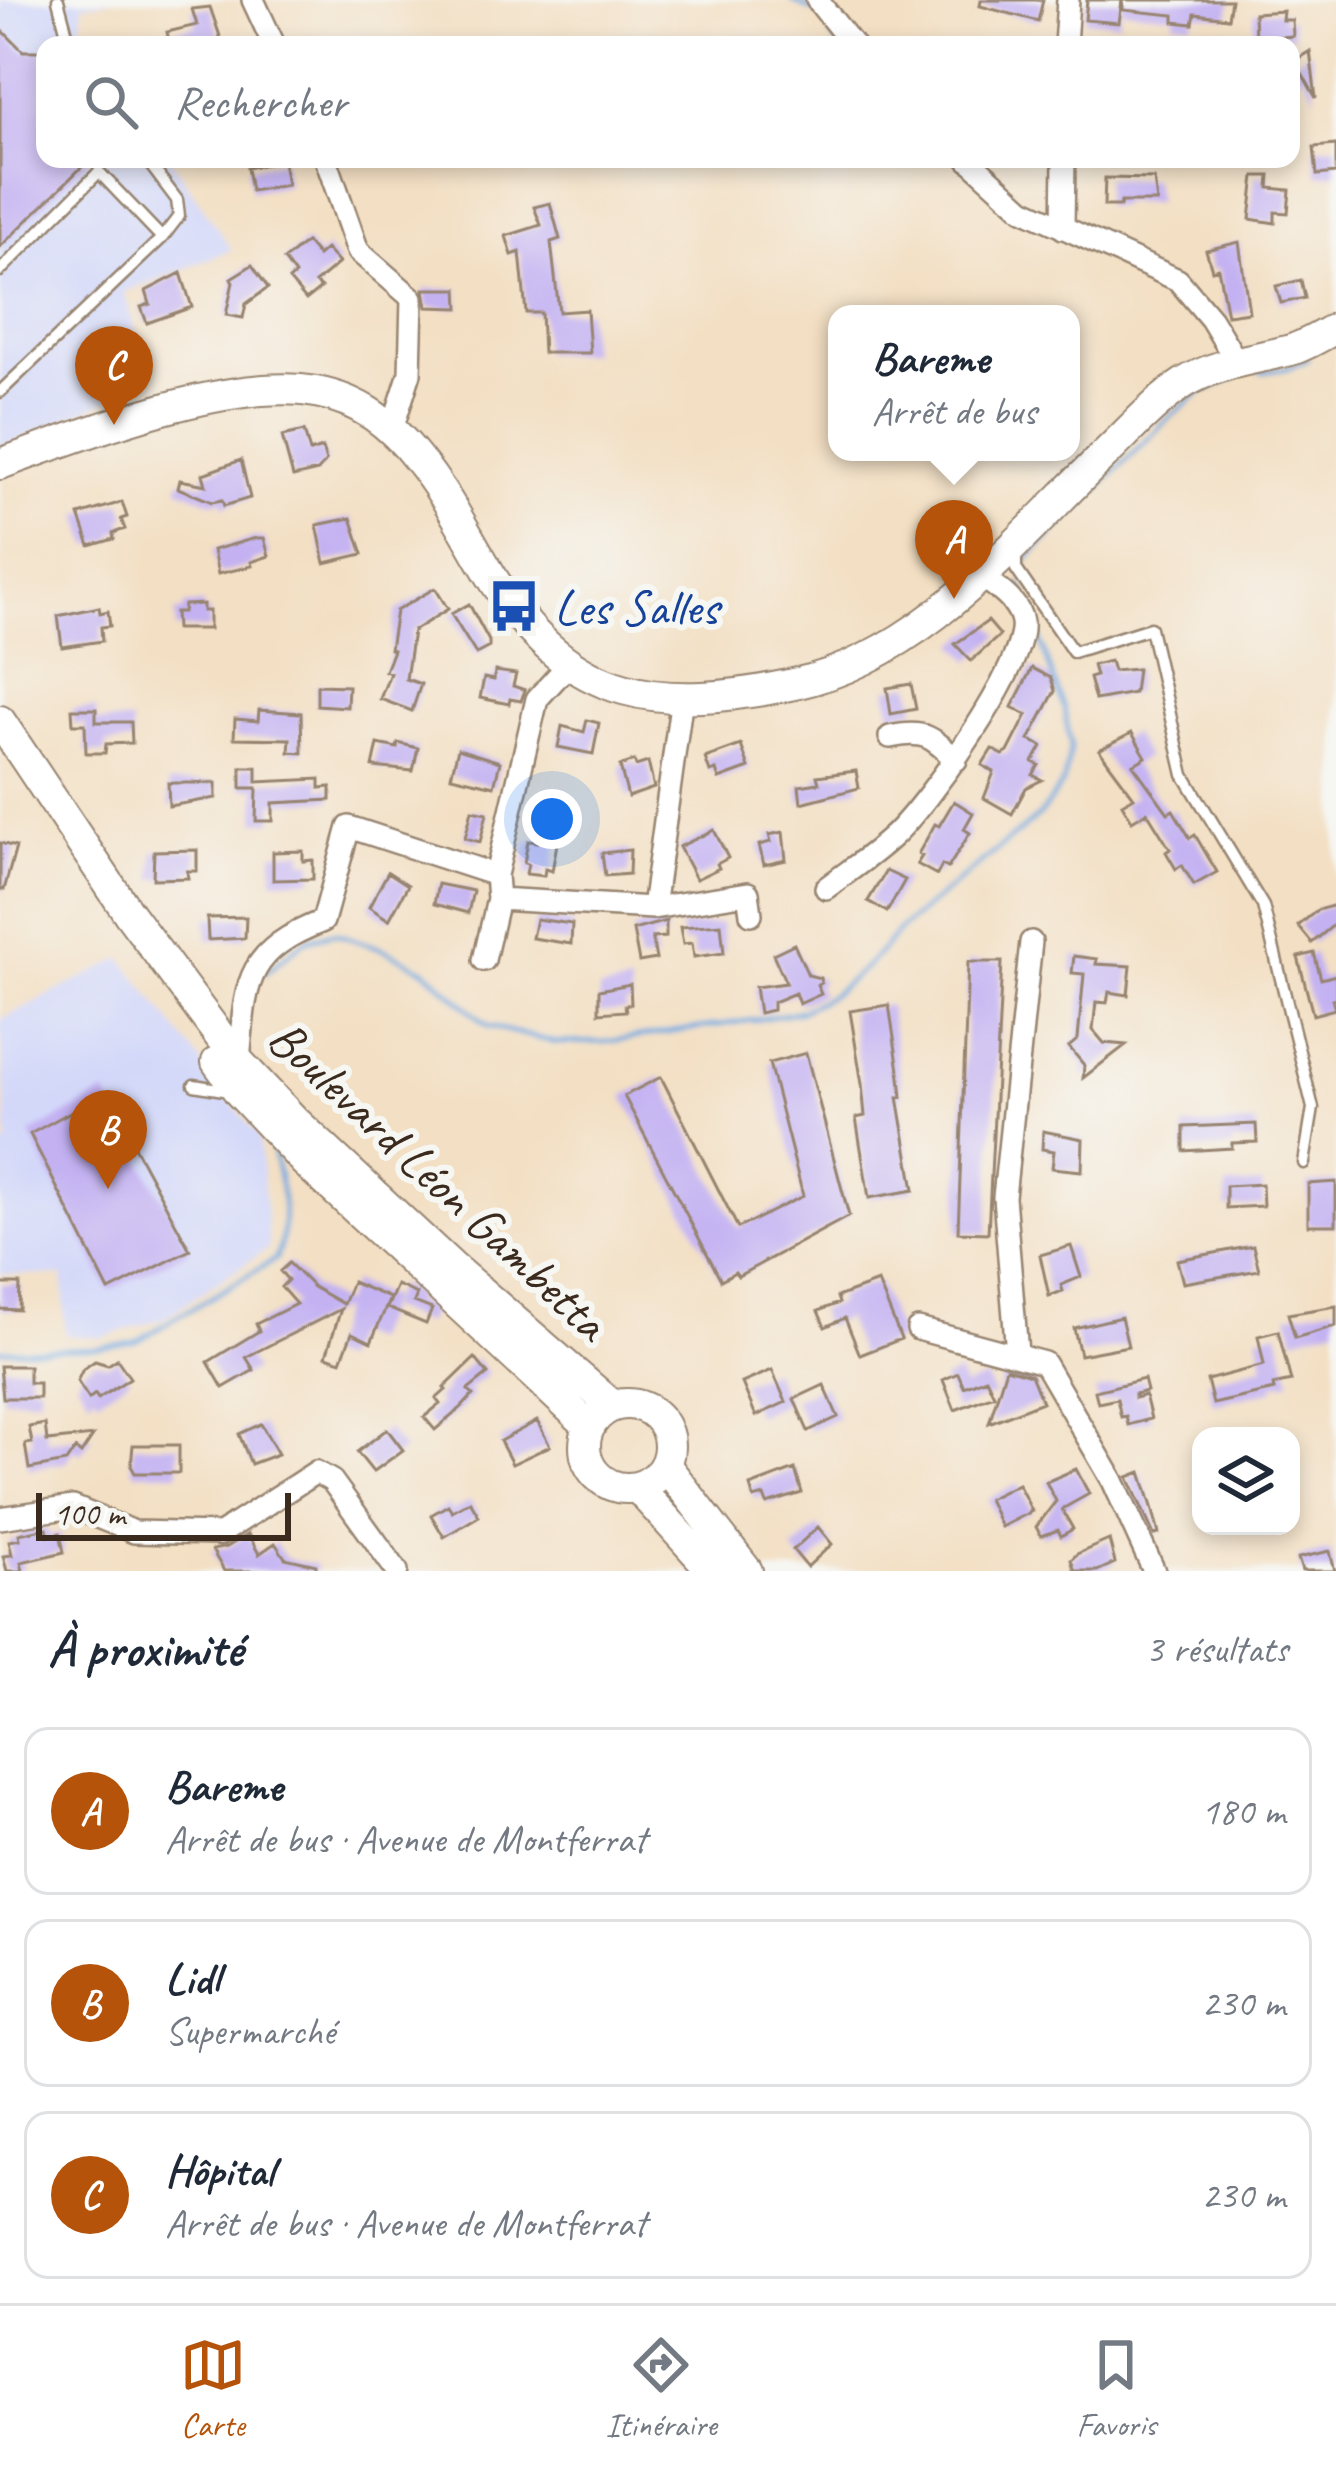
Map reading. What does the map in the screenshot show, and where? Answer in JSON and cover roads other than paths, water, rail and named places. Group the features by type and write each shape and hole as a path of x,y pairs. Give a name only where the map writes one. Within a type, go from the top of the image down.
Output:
{"main road":[{"path":"0,464 222,396 276,388 346,399 393,426 439,485 497,585 568,665 627,693 682,698 795,683 842,669 892,645 941,611 1183,384 1235,359 1291,350 1336,328"},
{"path":"0,482 41,449"},
{"name":"Boulevard Léon Gambetta","path":"0,722 239,1077 295,1120 452,1265 601,1416"},
{"name":"Boulevard Léon Gambetta","path":"0,754 305,1162 601,1416"},
{"path":"640,1406 663,1423 669,1451 665,1465 648,1483 637,1487 609,1485 590,1466 585,1439 601,1416 640,1406"},
{"path":"665,1465 747,1571"},
{"path":"637,1487 713,1571"}],"street":[{"path":"254,0 270,36"},
{"path":"817,0 846,36"},
{"path":"1066,36 1069,0"},
{"path":"329,168 358,251 412,298 410,373 393,426"},
{"path":"978,168 1023,209 1178,280 1211,319 1235,359"},
{"path":"1063,227 1064,168"},
{"path":"826,888 895,835 956,760 1019,650 1022,621 1013,602 979,574"},
{"path":"484,960 499,898 496,874 537,698 568,665"},
{"path":"653,908 682,698"},
{"path":"890,737 913,731 934,739 956,760"},
{"path":"239,1077 247,984 288,935 323,921 349,827 496,874"},
{"path":"499,898 653,908 748,893 751,914"},
{"path":"1017,1353 1004,1197 1031,942"},
{"path":"918,1329 1043,1363 1113,1481 1154,1571"},
{"path":"0,1518 73,1508 134,1532 220,1534 316,1472 332,1481 397,1571"}],"lane":[{"path":"58,0 68,36"},
{"path":"0,392 162,238 179,215 177,200 153,168"},
{"path":"0,271 99,172 162,238"},
{"path":"1015,541 1016,569 1073,652 1150,628 1184,775 1263,906 1313,1108 1304,1163"},
{"path":"194,1085 239,1077"}],"waterway":[{"path":"791,0 813,11"},
{"path":"1261,372 1290,368 1308,359"},
{"path":"1018,568 1171,416 1198,394 1233,378"},
{"path":"265,973 306,940 334,933 383,949 425,970 488,1026 557,1043 604,1042 801,1011 833,994 869,964 902,927 1040,815 1063,783 1071,746 1064,709 1021,584"},
{"path":"0,1350 99,1348 135,1342 276,1259 284,1217 272,1147"}],"place":[{"name":"Hôpital","path":"114,425"},
{"name":"Bareme","path":"954,599"},
{"name":"Les Salles","path":"514,606"},
{"name":"Lidl","path":"108,1189"}]}
